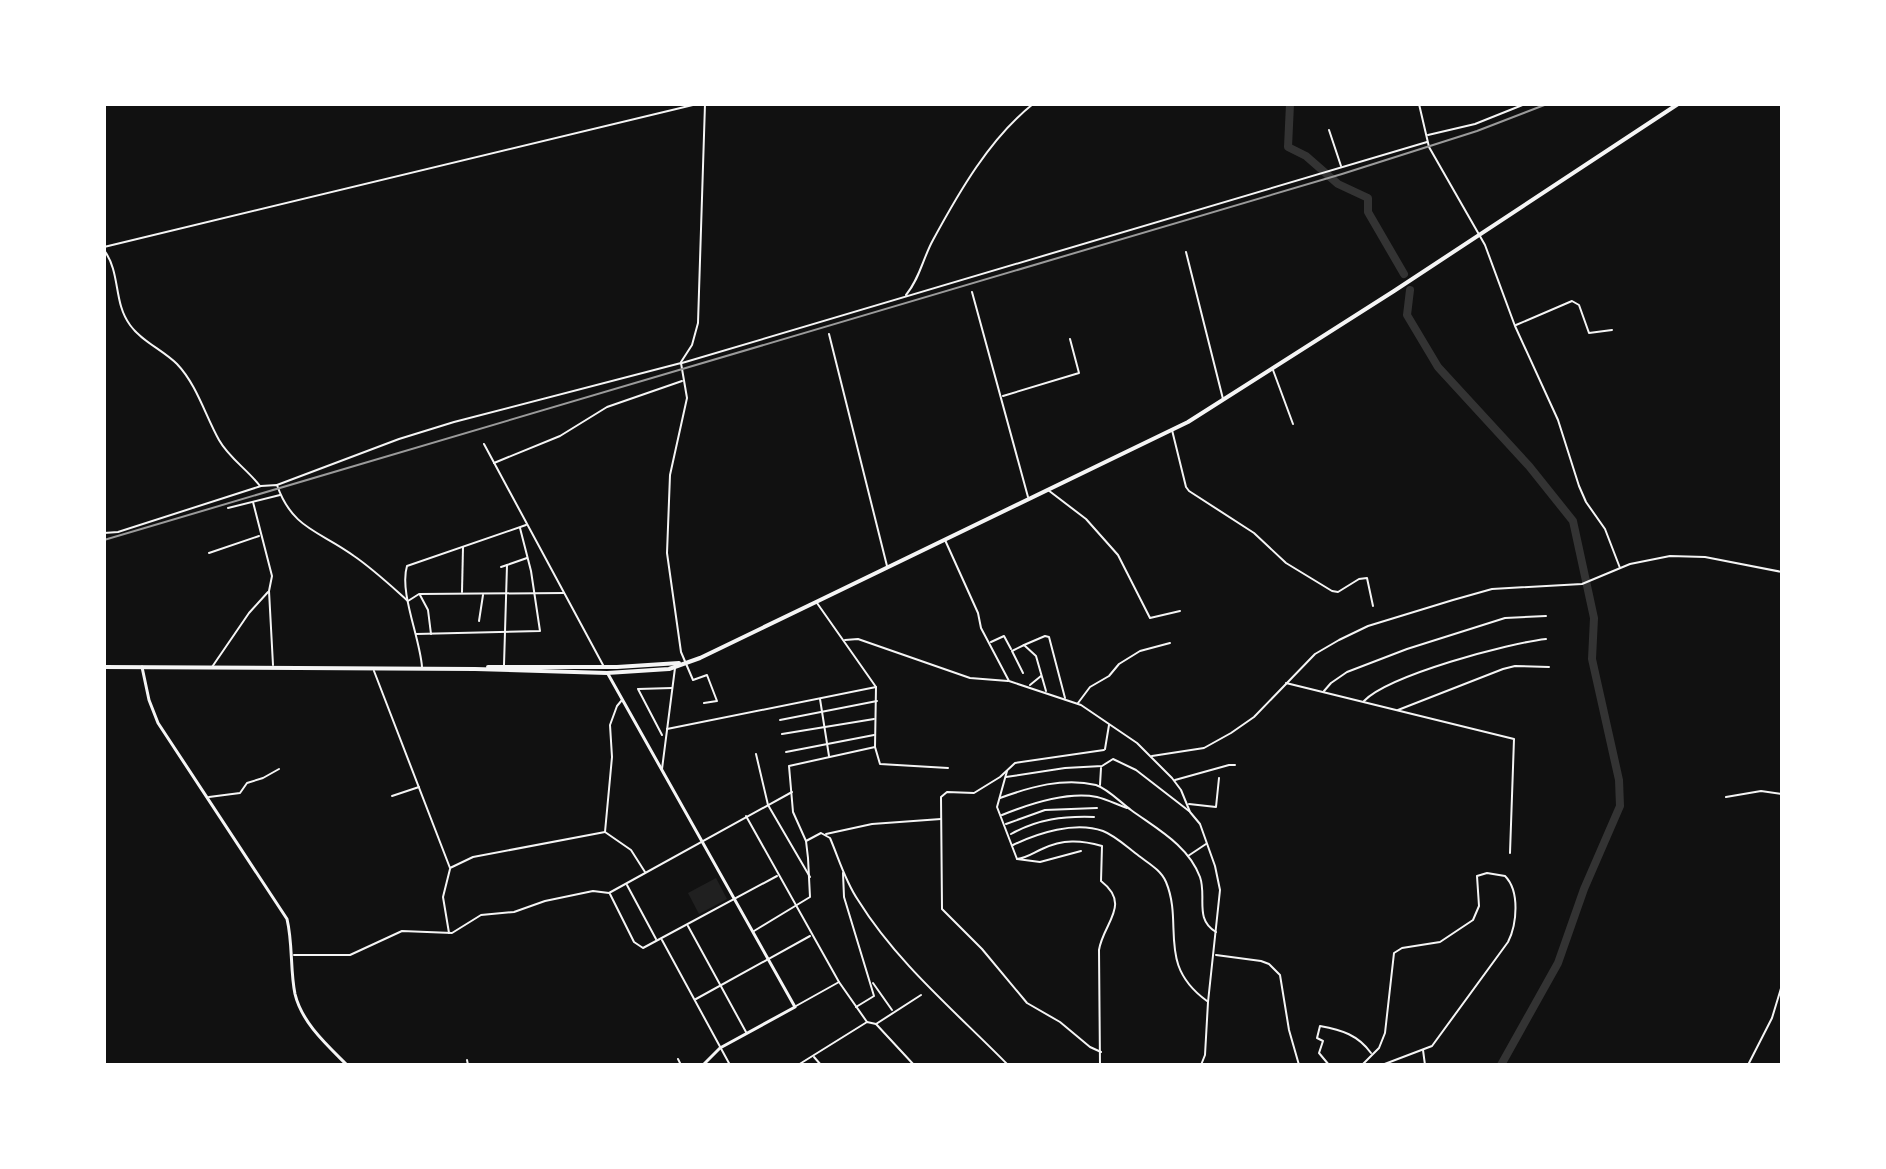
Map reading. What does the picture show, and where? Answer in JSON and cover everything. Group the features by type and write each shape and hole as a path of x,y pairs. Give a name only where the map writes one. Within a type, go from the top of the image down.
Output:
{"main road":[{"path":"104,667 606,670 675,667 1172,430 1273,369 1678,104"},
{"path":"475,669 504,666 606,670 686,663"},
{"path":"142,667 158,723 283,910 289,928 295,995 305,1019 347,1065"},
{"path":"606,670 795,1007 720,1048 703,1065"}],"street":[{"path":"261,486 235,462 220,442 198,395 177,364 130,326 121,307 115,270 104,248 697,104"},
{"path":"704,703 717,701 707,675 693,680 681,652 667,553 670,475 687,398 681,363 692,345 698,323 705,104"},
{"path":"905,296 913,287 931,244 970,177 1018,116 1033,104"},
{"path":"1419,104 1427,142 1495,268 1515,326 1558,420 1583,494 1605,529 1621,569"},
{"path":"1426,136 1475,124 1525,104"},
{"path":"1742,104 1754,104"},
{"path":"1329,130 1341,167"},
{"path":"104,533 118,532 261,486 277,485 399,439 454,422 681,363 1427,142"},
{"path":"1186,252 1224,400"},
{"path":"972,292 1029,498"},
{"path":"1515,326 1572,301 1579,305 1589,333 1612,330"},
{"path":"829,334 887,567"},
{"path":"1001,396 1079,373 1070,339"},
{"path":"1273,369 1293,424"},
{"path":"493,464 498,459 560,436 607,407 683,380"},
{"path":"1172,430 1189,491 1254,533 1286,563 1332,591 1338,592 1359,579 1367,578 1373,606"},
{"path":"484,444 606,670"},
{"path":"277,485 287,510 296,519 353,555 408,601"},
{"path":"1047,489 1086,519 1118,555 1150,618 1180,611"},
{"path":"228,508 281,495"},
{"path":"253,502 272,576 269,591 273,668"},
{"path":"422,668 408,601 407,566 526,524"},
{"path":"416,634 540,631 520,528"},
{"path":"209,553 260,536"},
{"path":"944,539 1009,681"},
{"path":"462,594 463,545"},
{"path":"1152,756 1190,751 1217,740 1254,717 1315,654 1368,626 1492,589 1582,584 1630,564 1670,556 1705,557 1782,572"},
{"path":"501,567 528,557"},
{"path":"504,666 507,565"},
{"path":"211,667 249,613 269,591"},
{"path":"408,601 419,594 564,593"},
{"path":"419,594 428,610 431,634"},
{"path":"479,621 483,594"},
{"path":"816,602 876,687 875,747 880,764 948,768"},
{"path":"1324,693 1331,683 1347,672 1407,649 1505,618 1546,616"},
{"path":"989,643 1004,636 1023,673"},
{"path":"1012,651 1049,637 1065,699"},
{"path":"844,640 858,639 970,678 1009,681 1078,704 1152,756 1174,781 1190,812"},
{"path":"1362,703 1371,694 1396,680 1521,641 1546,639"},
{"path":"1078,704 1081,695 1109,676 1119,664 1149,648 1170,643"},
{"path":"1024,645 1036,656 1047,692"},
{"path":"1397,711 1503,669 1515,666 1549,667"},
{"path":"662,770 675,667"},
{"path":"373,668 450,868 443,897 449,933"},
{"path":"1028,687 1042,675"},
{"path":"1285,683 1514,739 1510,853"},
{"path":"667,729 876,687"},
{"path":"662,735 638,689 672,688"},
{"path":"605,832 612,757 610,725 622,699"},
{"path":"820,699 829,757"},
{"path":"780,720 878,701"},
{"path":"782,734 875,719"},
{"path":"1101,1052 1027,1003 982,949 942,909 942,793 974,793 1015,763 1104,750 1109,725"},
{"path":"786,752 875,734"},
{"path":"753,931 810,897 806,841 793,812 789,766 875,747"},
{"path":"756,754 768,805 810,878"},
{"path":"1006,777 1102,766 1113,759 1125,763 1190,812 1200,824 1220,890 1205,1055 1201,1065"},
{"path":"1174,781 1235,765"},
{"path":"1100,786 1102,766"},
{"path":"208,797 240,793 247,783 279,769"},
{"path":"1007,769 997,807 1017,859"},
{"path":"1188,804 1216,807 1219,778"},
{"path":"1000,798 1048,784 1100,786 1164,832 1188,856 1201,882 1204,920 1207,927 1217,933"},
{"path":"392,796 420,786"},
{"path":"1726,797 1761,791 1782,794"},
{"path":"292,955 350,955 402,931 449,933 481,915 514,912 545,901 593,891 609,893 792,792"},
{"path":"1002,815 1042,800 1072,797 1097,797 1132,810"},
{"path":"1006,824 1045,810 1097,808"},
{"path":"746,816 855,1008 867,1022 876,1024 914,1065"},
{"path":"1010,835 1028,825 1054,818 1094,817"},
{"path":"806,841 821,833 872,824 942,819"},
{"path":"1013,845 1051,832 1095,829 1110,834 1154,868 1166,882 1172,943 1178,962 1192,988 1208,1002"},
{"path":"450,868 473,857 605,832 631,850 646,873"},
{"path":"826,834 849,884 879,931 918,977 1008,1065"},
{"path":"1017,859 1066,842 1087,841 1102,846 1101,881 1114,895 1115,911 1114,918 1101,937 1099,950 1100,1065"},
{"path":"1188,856 1207,844"},
{"path":"1017,859 1040,862 1081,851"},
{"path":"843,872 842,888 874,996 855,1008"},
{"path":"1362,1065 1379,1048 1385,1033 1394,953 1402,948 1434,944 1451,937 1473,920 1477,913 1477,876 1487,873 1505,876 1512,885 1516,917 1512,934 1432,1046 1382,1065"},
{"path":"609,893 639,947 643,948 778,875"},
{"path":"626,884 657,941"},
{"path":"842,888 849,884"},
{"path":"687,925 747,1033"},
{"path":"695,999 812,935"},
{"path":"661,939 730,1065"},
{"path":"1214,955 1261,961 1275,969 1284,987 1289,1030 1299,1065"},
{"path":"870,979 893,1012"},
{"path":"795,1007 839,982"},
{"path":"1748,1065 1757,1042 1772,1018 1782,985"},
{"path":"876,1024 921,995"},
{"path":"798,1065 867,1022"},
{"path":"1329,1065 1319,1053 1323,1041 1317,1038 1320,1026 1345,1031 1372,1054"},
{"path":"1423,1049 1425,1065"},
{"path":"813,1056 821,1065"},
{"path":"678,1059 681,1065"},
{"path":"467,1060 468,1065"}],"shaded area":[{"path":"716,878 727,899 699,914 688,893"}],"waterway":[{"path":"1290,104 1288,147 1306,156 1338,184 1368,198 1368,212 1404,274"},
{"path":"1410,290 1407,315 1438,367 1529,466 1573,521 1594,618 1592,659 1619,780 1620,806 1584,889 1558,963 1501,1065"}],"railway":[{"path":"104,540 1342,174 1477,131 1547,104"}]}
